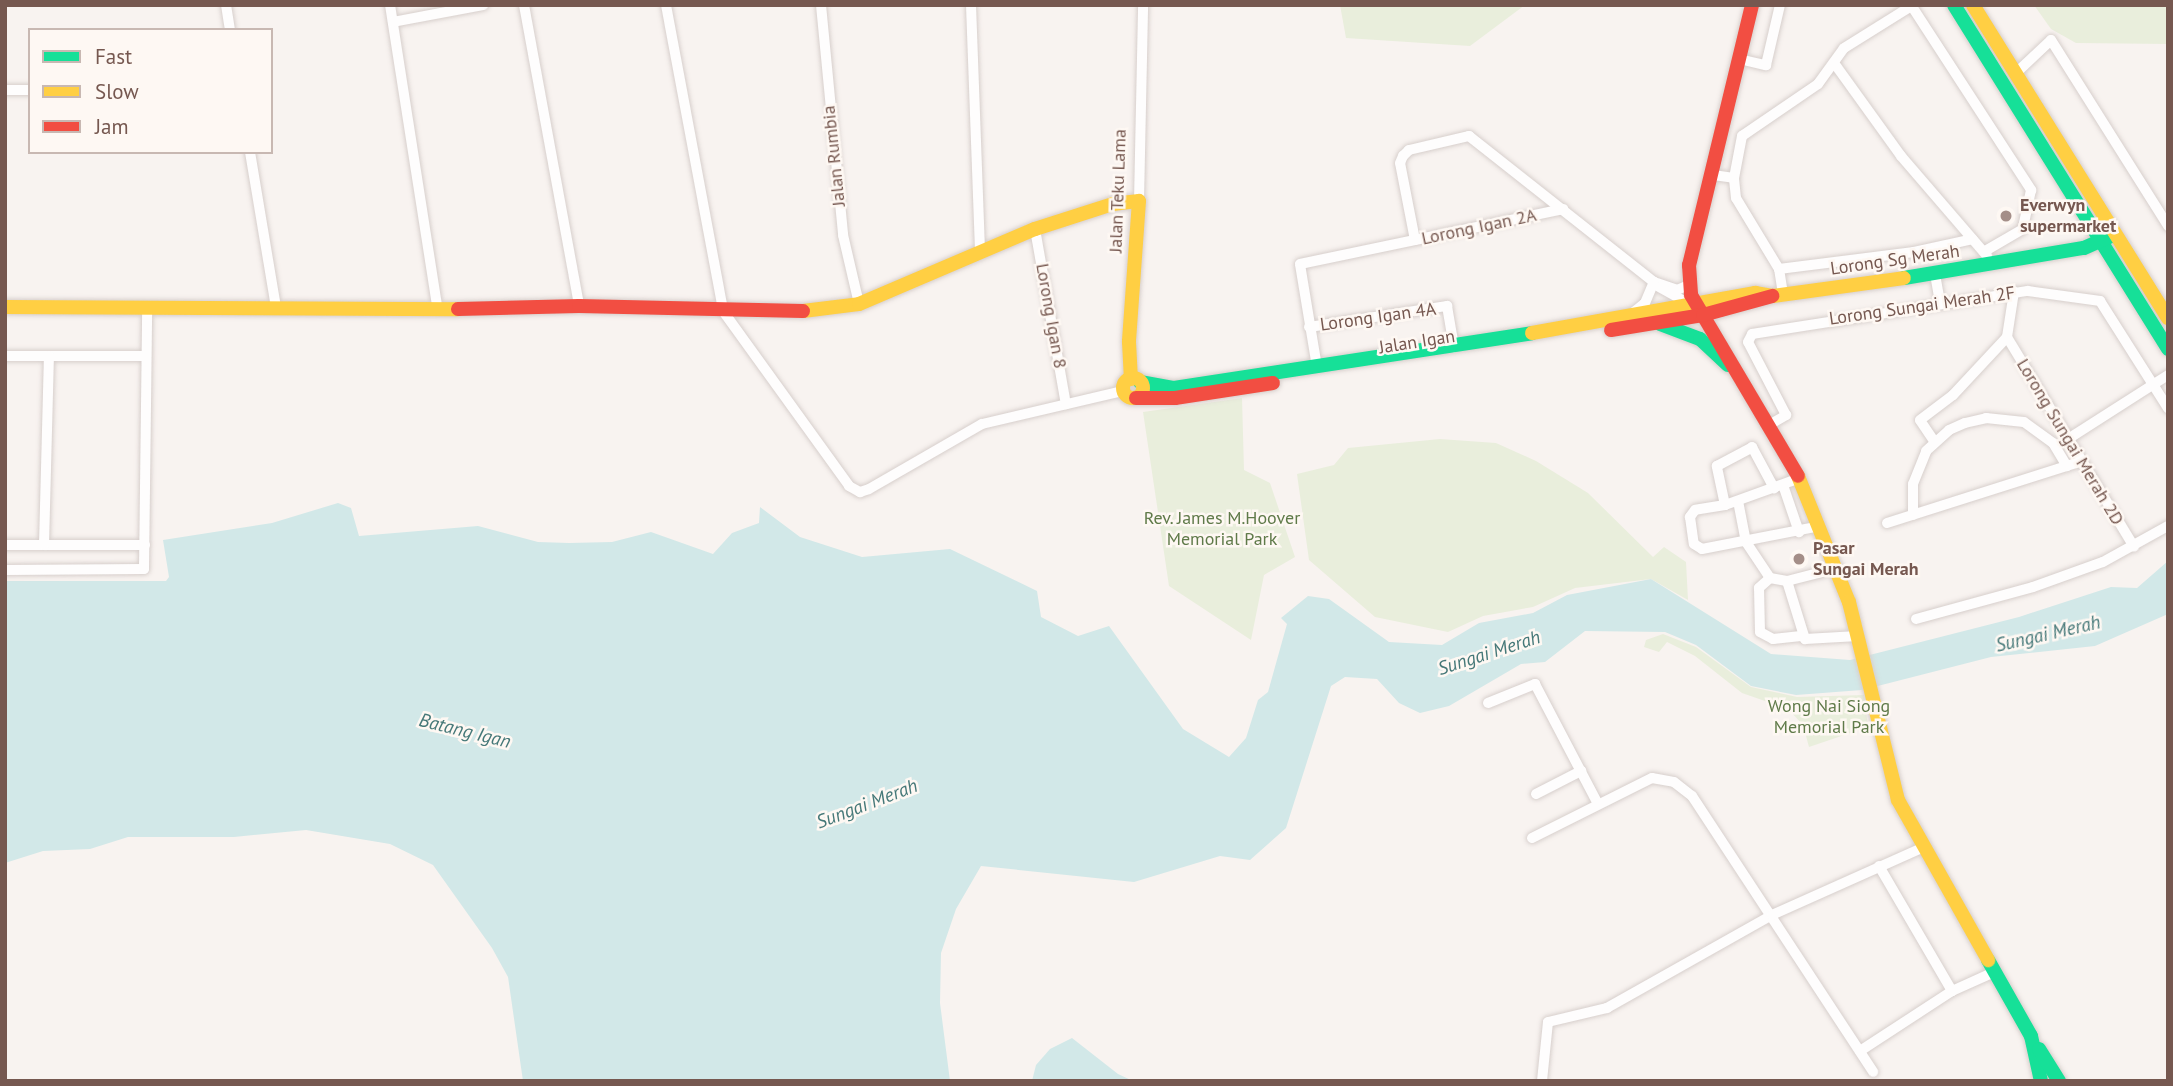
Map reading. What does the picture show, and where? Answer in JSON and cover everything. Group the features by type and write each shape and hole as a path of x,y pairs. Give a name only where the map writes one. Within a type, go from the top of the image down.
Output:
{"street":[{"path":"226,5 230,28"},
{"path":"390,5 439,310"},
{"path":"393,22 483,5"},
{"path":"524,5 579,306"},
{"path":"666,5 723,311 849,486 860,492 967,429 1133,387"},
{"name":"Jalan Rumbia","path":"821,5 843,235 859,304"},
{"path":"971,5 980,250"},
{"name":"Jalan Teku Lama","path":"1133,387 1129,342 1139,201 1143,5"},
{"path":"1752,5 1713,175 1689,265 1689,285 1699,310 1723,345 1800,478 1838,568 1863,655 1891,779 1922,848 2059,1081"},
{"path":"1739,60 1766,65 1780,5"},
{"path":"1954,5 2106,239 2168,318"},
{"path":"1973,5 2016,73 2168,349"},
{"path":"1415,240 1400,163 1403,156 1458,137 1479,142 1674,299 1699,310 1736,307 1778,295 1779,269 1737,202 1734,178 1742,136 1818,84 1844,48 1912,6 2031,190 2023,229 1985,251"},
{"path":"2016,73 2051,40 2168,226"},
{"path":"1834,63 1901,156 1985,251 1991,266"},
{"path":"5,90 28,90"},
{"path":"250,154 276,307"},
{"path":"1713,175 1734,178"},
{"path":"5,307 439,310 579,306 824,312 859,304 980,250 1035,229 1113,204 1139,201"},
{"name":"Lorong Igan 2A","path":"1309,327 1300,264 1563,209"},
{"name":"Lorong Igan 8","path":"1035,229 1066,404"},
{"path":"1779,269 1914,252 1973,239"},
{"name":"Lorong Sg Merah","path":"1699,310 1755,293 1778,295 1991,266 2106,239"},
{"path":"1935,274 1940,303"},
{"path":"1654,282 1676,290 1689,285"},
{"path":"1623,318 1645,303 1654,282"},
{"path":"1934,441 1920,420 1953,395 2007,337 2014,292"},
{"name":"Lorong Sungai Merah 2F","path":"1769,425 1786,415 1748,342 1749,336 2014,292 2098,300 2168,408"},
{"name":"Lorong Igan 4A","path":"1309,327 1447,306 1454,347"},
{"path":"5,570 138,571 145,567 147,307"},
{"path":"1723,345 1724,320 1736,307"},
{"name":"Jalan Igan","path":"1133,387 1175,398 1652,324 1699,310"},
{"name":"Jalan Igan","path":"1133,387 1174,388 1454,347 1623,318 1699,310"},
{"path":"1652,324 1700,339 1744,381"},
{"path":"1309,327 1317,367"},
{"name":"Lorong Sungai Merah 2D","path":"2007,337 2134,547"},
{"path":"5,356 146,356"},
{"path":"44,545 49,356"},
{"path":"2068,439 2168,375"},
{"path":"1913,515 1916,475 1934,441 1965,423 2006,418 2040,431 2067,466"},
{"path":"1724,505 1717,466 1752,447 1779,486 1799,532"},
{"path":"1887,523 2082,461"},
{"path":"1800,478 1738,501 1692,513 1694,544 1702,549 1820,526"},
{"path":"1738,501 1746,541 1770,578 1787,581 1838,568"},
{"path":"1916,619 2033,587 2134,547 2168,526"},
{"path":"5,545 145,545"},
{"path":"1770,578 1759,588 1760,632 1773,639 1858,636"},
{"path":"1787,581 1801,636"},
{"path":"1488,703 1535,684 1597,803"},
{"path":"1536,794 1581,771"},
{"path":"1532,838 1597,803 1652,778 1674,782 1692,796 1873,1072"},
{"path":"1542,1081 1548,1022 1607,1008 1772,915 1922,848"},
{"path":"1879,866 1952,991"},
{"path":"1860,1051 1952,991 1994,972"},
{"path":"2031,1036 2041,1081"}],"green space":[{"path":"1340,5 1525,5 1470,46 1346,38"},
{"path":"2034,5 2168,5 2168,44 2076,43 2051,29"},
{"name":"Rev. James M.Hoover Memorial Park","path":"1242,398 1244,470 1270,483 1295,557 1264,575 1251,640 1169,586 1143,412"},
{"path":"1440,439 1496,443 1536,461 1588,493 1653,557 1664,547 1686,562 1688,600 1651,579 1575,588 1533,607 1483,616 1448,632 1375,617 1309,560 1297,474 1334,465 1348,448"},
{"name":"Wong Nai Siong Memorial Park","path":"1663,634 1696,647 1751,687 1797,697 1864,695 1868,727 1809,747 1803,725 1788,709 1742,693 1695,656 1667,642 1659,652 1644,647 1646,640"}],"water":[{"path":"338,503 351,508 359,536 478,526 538,542 569,543 612,542 651,532 713,554 732,533 759,523 760,507 800,537 862,557 950,549 1037,591 1041,617 1078,636 1109,626 1183,729 1229,757 1246,738 1258,700 1268,692 1287,624 1281,618 1308,596 1329,599 1389,642 1442,645 1479,623 1533,613 1567,595 1651,579 1771,654 1850,660 2019,617 2111,587 2137,588 2168,561 2168,614 2095,646 1991,657 1862,690 1796,695 1751,686 1696,645 1665,632 1585,631 1545,662 1521,664 1449,706 1420,713 1399,703 1377,679 1345,677 1331,686 1286,828 1250,860 1220,856 1134,882 981,866 956,909 941,953 940,1003 950,1081 523,1081 508,977 492,948 433,865 390,844 306,830 234,837 128,837 90,849 43,851 5,863 5,581 166,581 169,577 163,540 272,523"},
{"path":"1072,1038 1118,1074 1133,1081 1032,1081 1036,1065 1050,1049"}],"traffic: fast":[{"path":"1954,5 2168,349"},
{"path":"1904,278 2084,248 2113,235"},
{"path":"1660,324 1700,339 1728,365"},
{"path":"1140,382 1174,388 1532,333"},
{"path":"1988,960 2031,1036 2041,1081"},
{"path":"2039,1049 2059,1081"}],"traffic: slow":[{"path":"1973,5 2168,318"},
{"path":"803,311 859,304 1035,229 1113,204 1139,201 1129,342 1131,379"},
{"path":"1532,333 1755,293 1773,296 1904,278"},
{"path":"5,307 458,309"},
{"path":"1133,378 1140,381 1143,388 1140,395 1133,398 1126,395 1123,388 1126,381 1133,378"},
{"path":"1798,476 1849,602 1898,800 1988,960"}],"traffic: jam":[{"path":"1752,5 1689,265 1691,295 1798,476"},
{"path":"1611,330 1703,315 1772,296"},
{"path":"458,309 579,306 803,311"},
{"path":"1136,398 1175,398 1273,383"}],"place":[{"name":"Everwyn supermarket","path":"2006,216"},
{"name":"Pasar Sungai Merah","path":"1799,559"}],"water label":[{"name":"Sungai Merah","path":"2048,634"},
{"name":"Sungai Merah","path":"1489,653"},
{"name":"Batang Igan","path":"465,731"},
{"name":"Sungai Merah","path":"867,804"}]}
